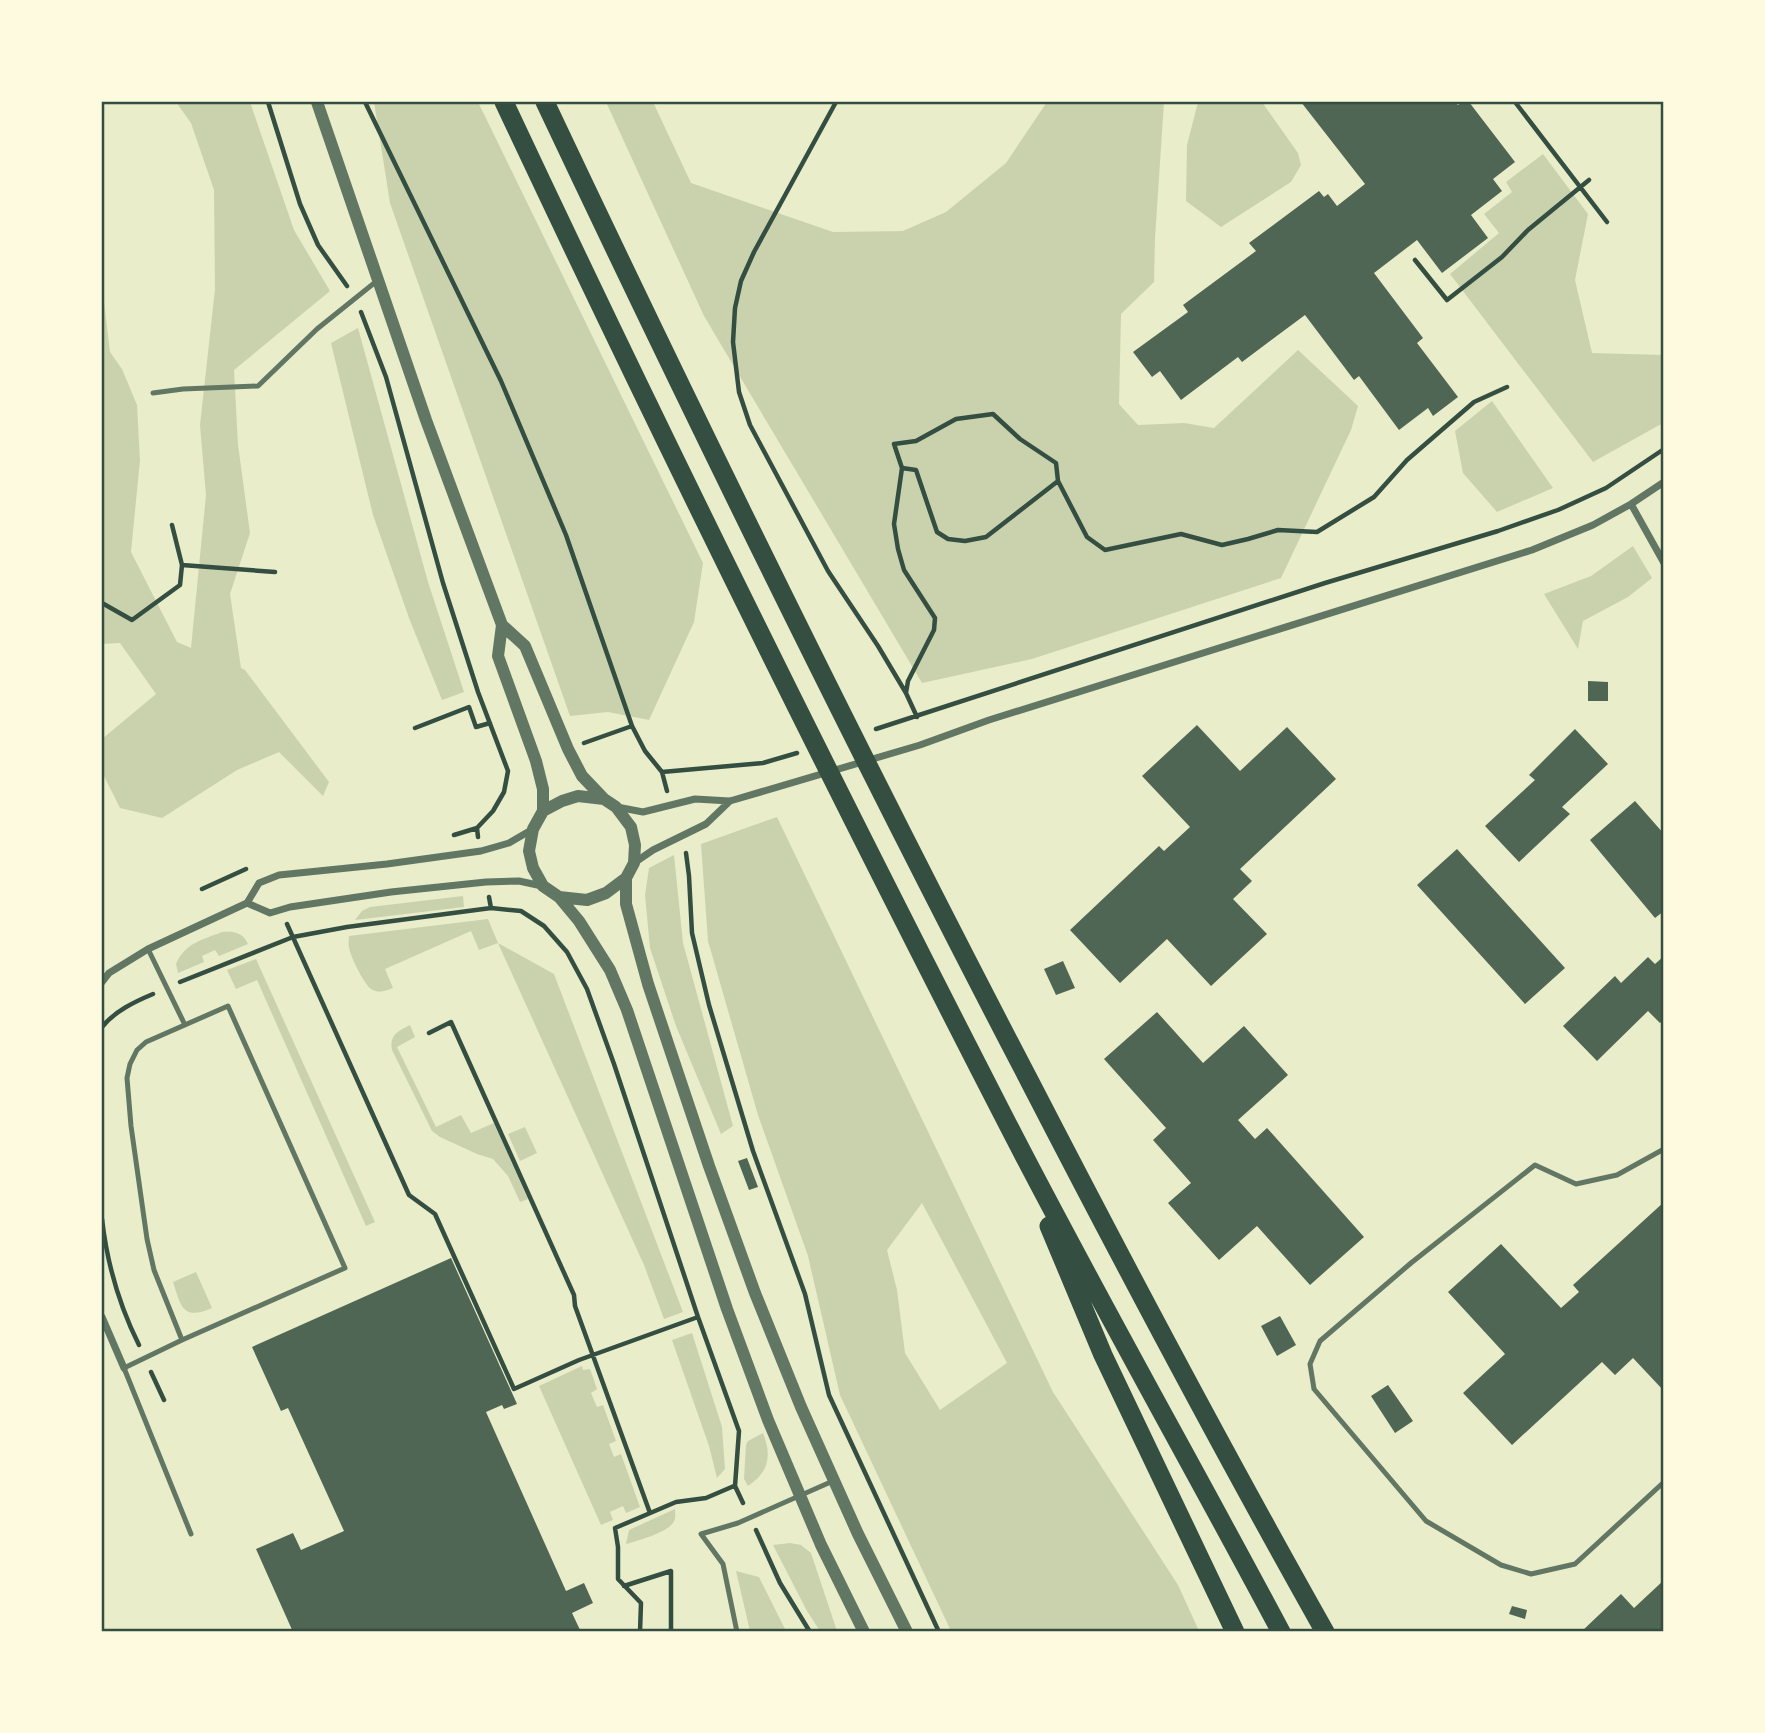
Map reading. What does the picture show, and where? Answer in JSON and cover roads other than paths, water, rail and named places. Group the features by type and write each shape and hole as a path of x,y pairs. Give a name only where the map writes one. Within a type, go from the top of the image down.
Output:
{"highway":[{"path":"504,102 590,285 857,829 1004,1118 1281,1632"},
{"path":"545,102 760,551 904,838 1107,1230 1325,1632"},
{"path":"1004,1118 1103,1355 1235,1632"}],"street":[{"path":"317,102 426,421 502,625 525,646 582,776 604,799 617,807 643,812 695,799 730,802 776,789 1532,550 1593,525 1664,482"},
{"path":"1631,504 1664,563"},
{"path":"502,625 498,656 537,761 543,789 543,811 533,829 529,850 533,868 543,886"},
{"path":"543,811 578,796 604,799"},
{"path":"634,863 653,850 706,824 730,802"},
{"path":"559,897 587,900 606,893 626,878 634,863 635,845 631,827 617,807"},
{"path":"102,982 109,973 148,949 247,903 259,883 279,875 481,851 509,843 533,829"},
{"path":"626,878 626,904 648,984 755,1293 801,1407 906,1632"},
{"path":"247,903 270,913 290,906 391,892 519,881 543,886 559,897 579,921 611,970 627,1010 727,1309 768,1420 821,1545 864,1632"},
{"path":"102,1317 124,1368"}],"lane":[{"path":"153,393 183,388 258,386 317,329 378,280"},
{"path":"148,949 185,1025"},
{"path":"182,1340 154,1270 131,1126 127,1078 137,1050 146,1042 228,1006 345,1268 124,1368 191,1534"},
{"path":"1664,1149 1617,1175 1576,1184 1535,1165 1411,1263 1320,1341 1310,1364 1314,1388 1426,1521 1501,1565 1531,1574 1574,1564 1664,1482"},
{"path":"737,1632 723,1564 701,1534 738,1523 834,1481"}]}
